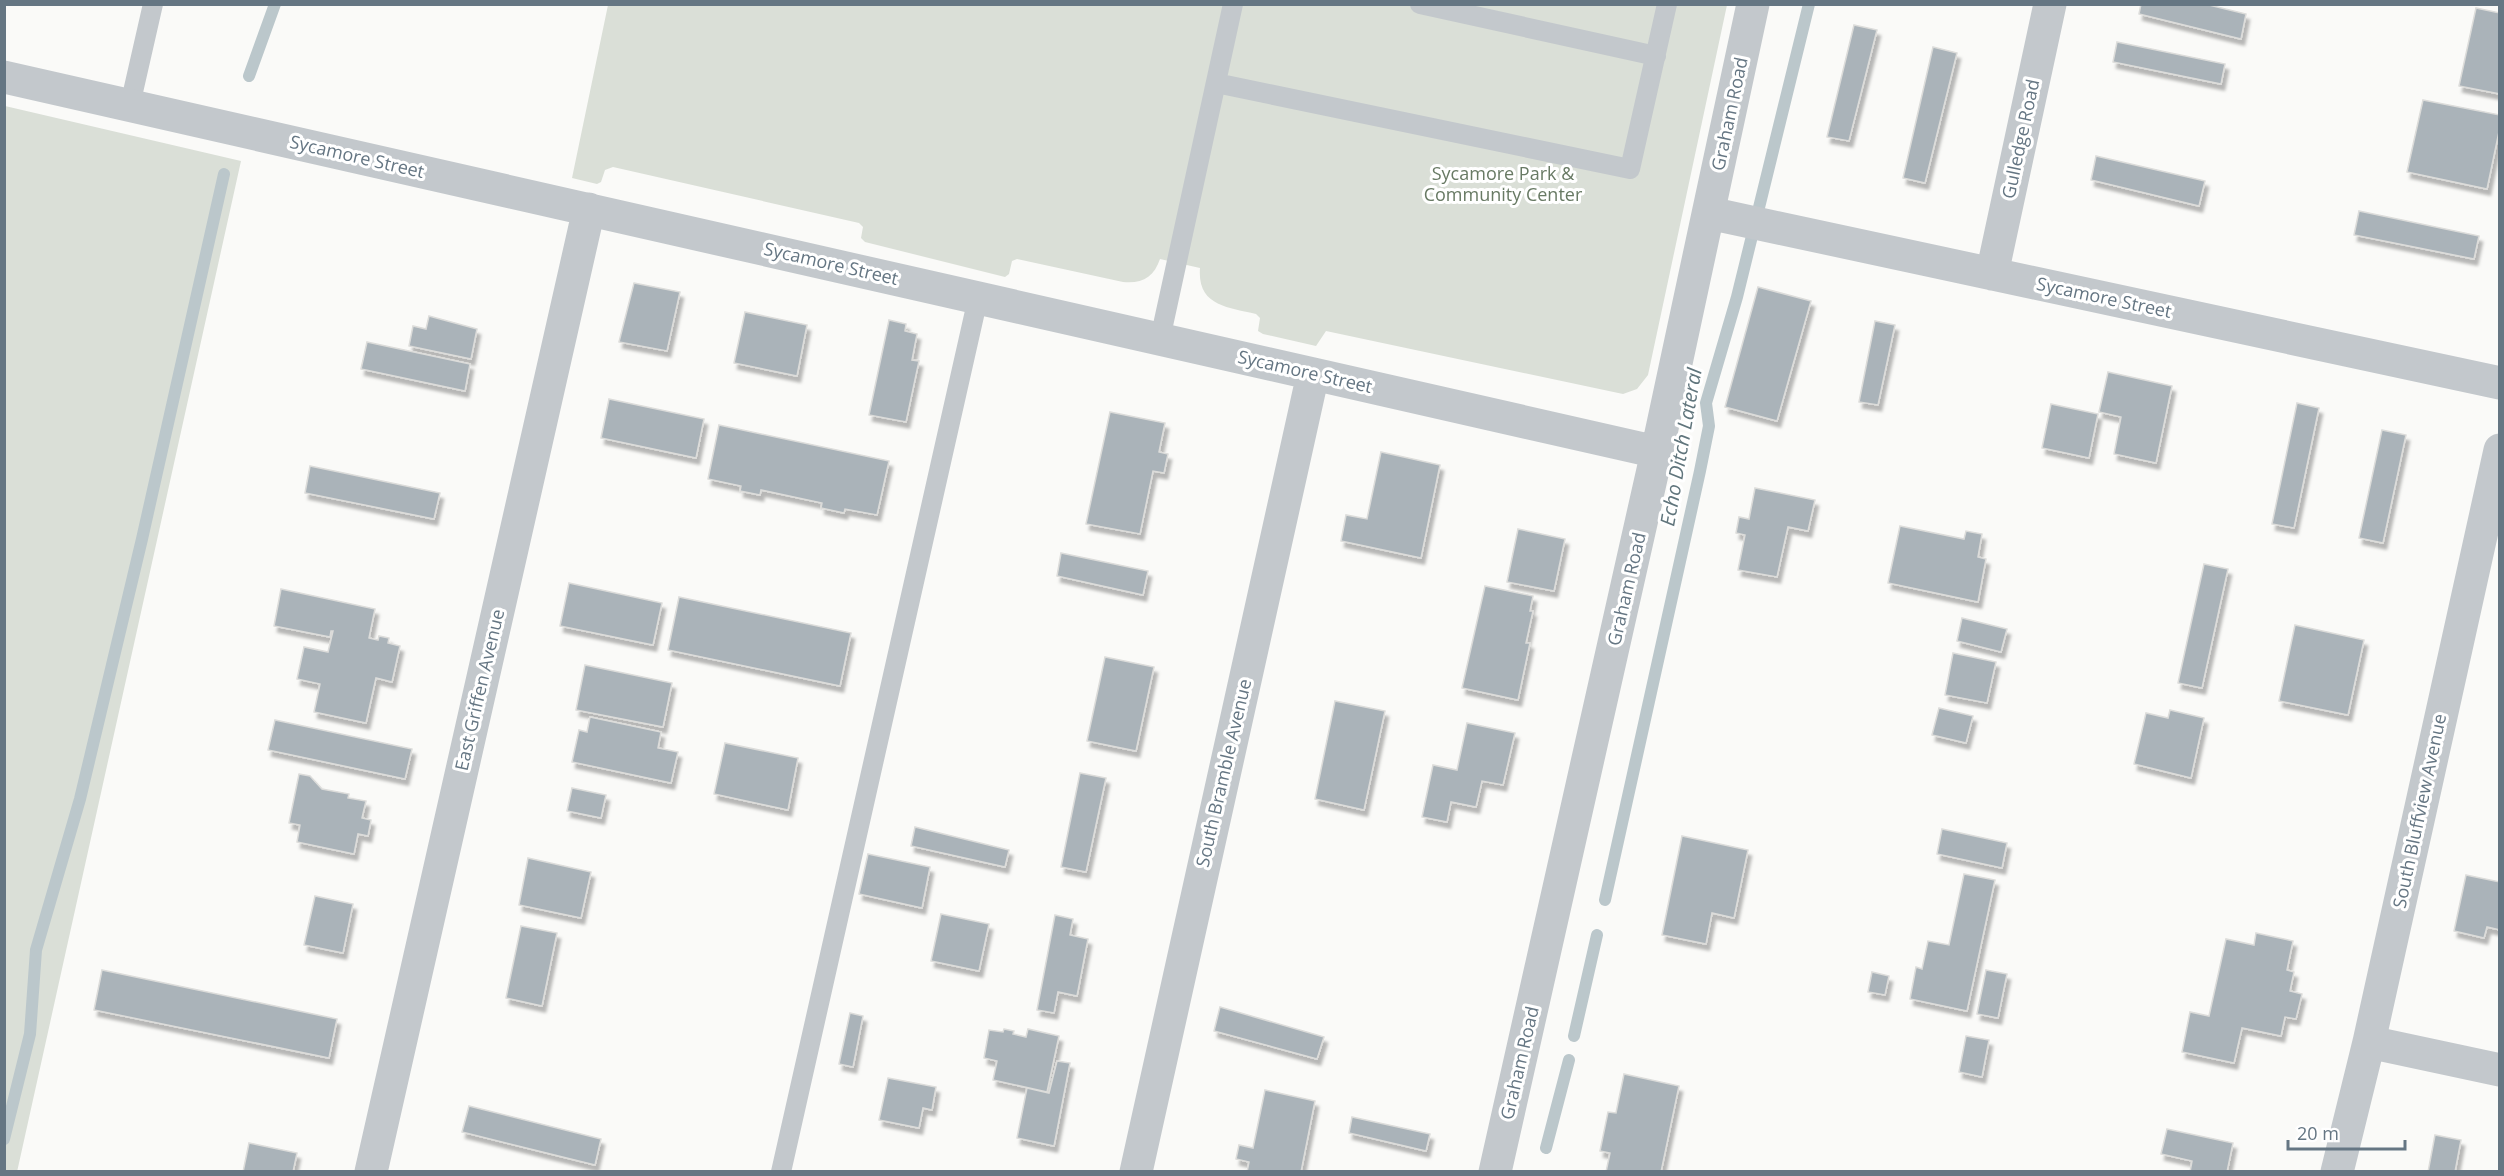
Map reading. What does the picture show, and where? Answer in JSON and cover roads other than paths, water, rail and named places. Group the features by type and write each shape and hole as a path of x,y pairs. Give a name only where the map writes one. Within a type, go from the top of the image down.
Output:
{"street":[{"name":"Graham Road","path":"1495,1172 1657,453 1753,4"},
{"name":"Gulledge Road","path":"1992,273 2050,4"},
{"name":"Sycamore Street","path":"4,76 1657,453"},
{"name":"East Griffen Avenue","path":"371,1172 588,209"},
{"name":"Sycamore Street","path":"1709,213 2499,383"},
{"name":"South Bramble Avenue","path":"1136,1172 1313,374"},
{"name":"South Bluffview Avenue","path":"2337,1172 2369,1042 2499,450"},
{"path":"2369,1042 2499,1070"}],"lane":[{"path":"130,105 153,4"},
{"path":"1160,339 1233,4"},
{"path":"1420,4 1656,56"},
{"path":"1216,83 1630,169 1667,4"},
{"path":"781,1172 978,298"}],"waterway":[{"path":"249,76 275,4"},
{"name":"Echo Ditch Lateral","path":"1605,900 1700,471 1709,426 1706,403 1737,297 1809,4"},
{"path":"4,1139 30,1034 36,950 80,799 142,539 224,174"},
{"name":"Echo Ditch Lateral","path":"1574,1036 1597,935"},
{"name":"Echo Ditch Lateral","path":"1546,1148 1569,1060"}],"park label":[{"name":"Sycamore Park & Community Center","path":"1503,184"}]}
